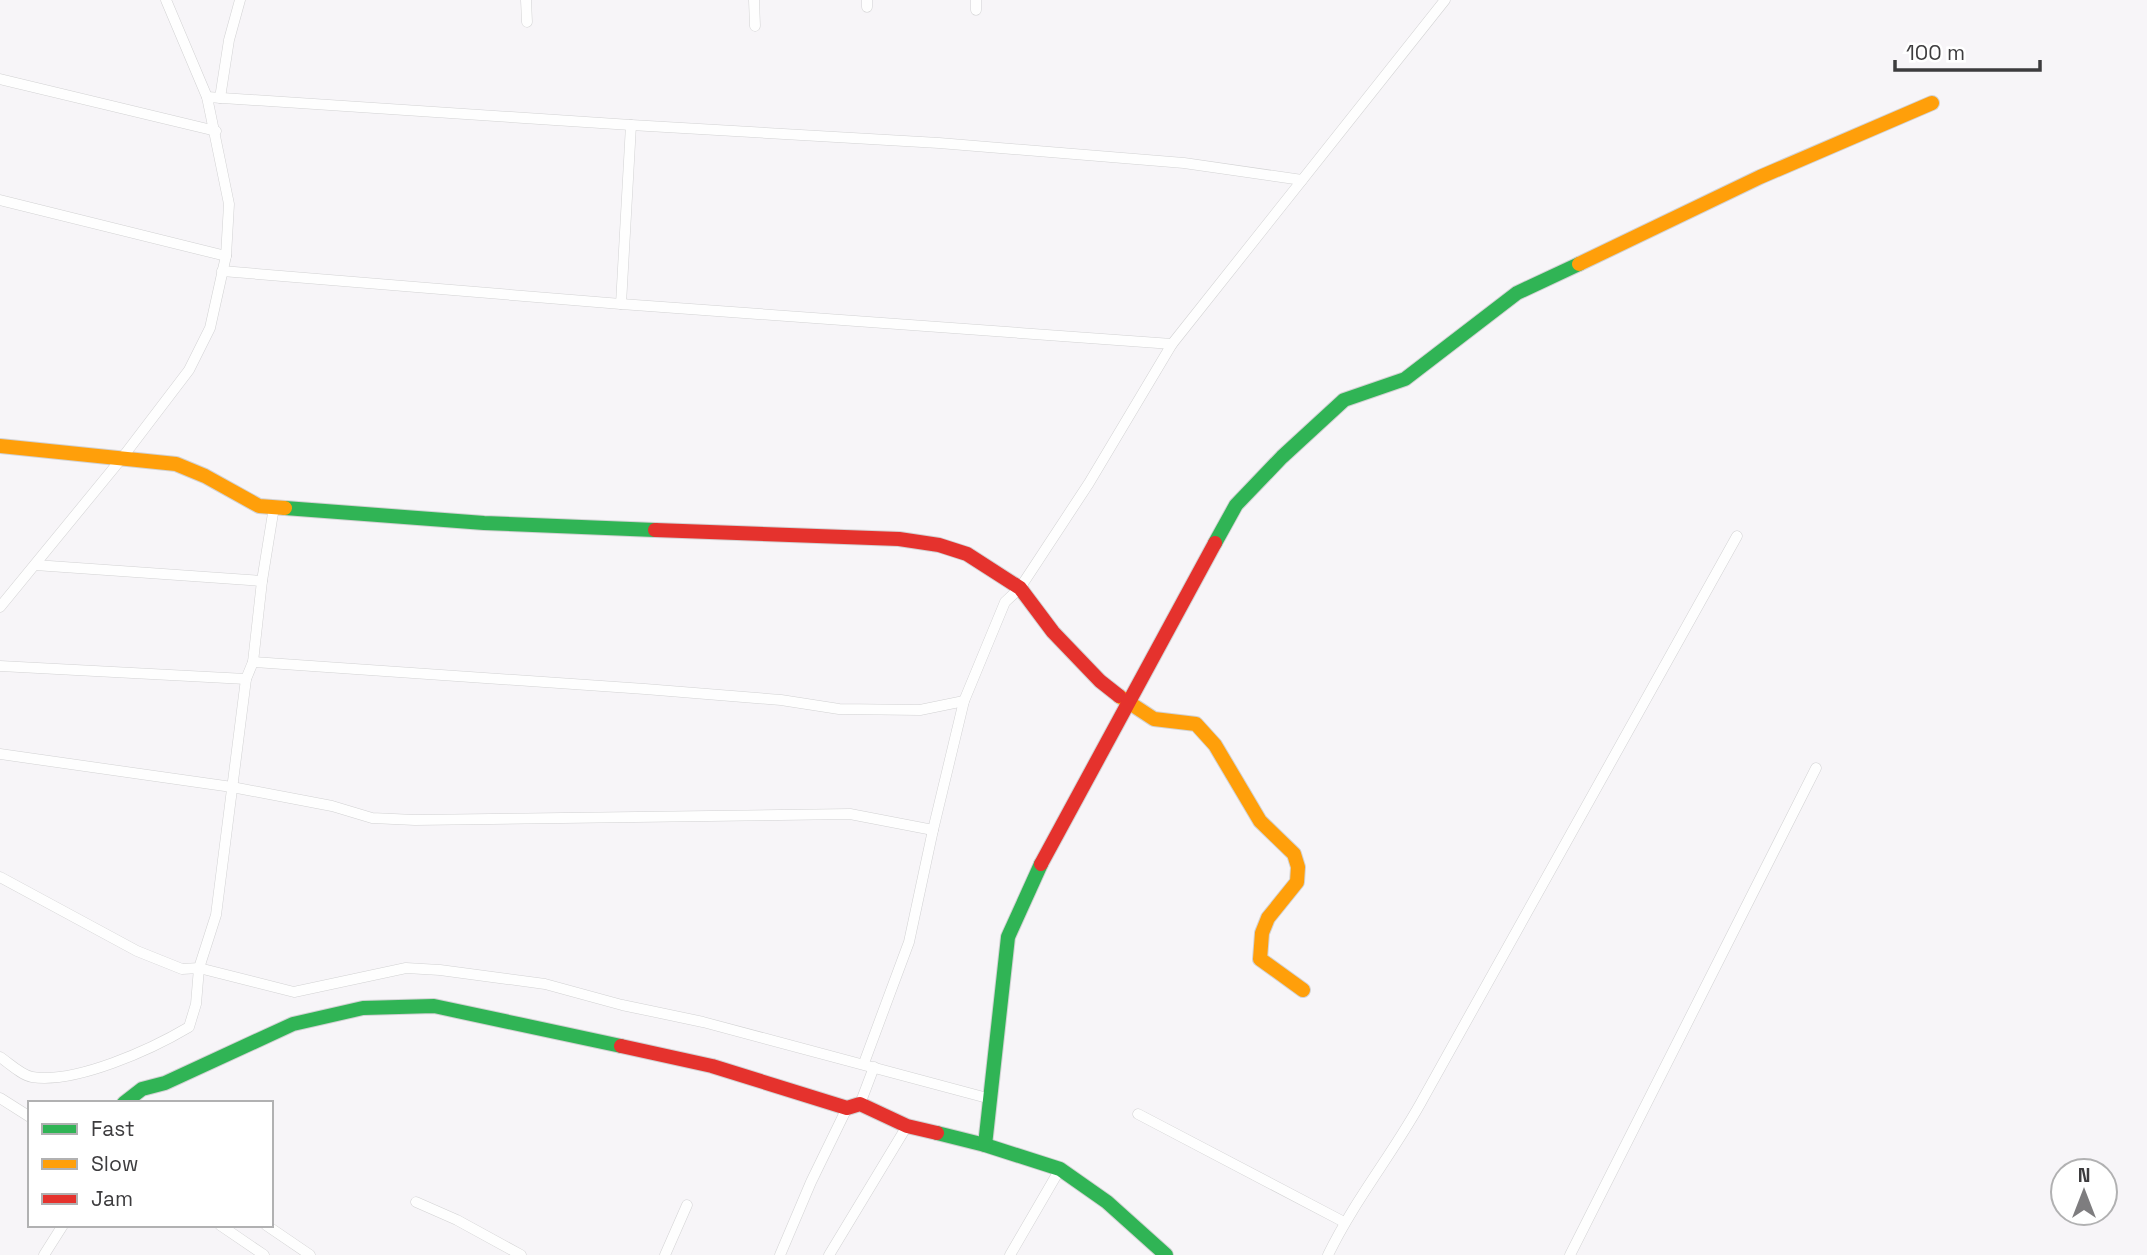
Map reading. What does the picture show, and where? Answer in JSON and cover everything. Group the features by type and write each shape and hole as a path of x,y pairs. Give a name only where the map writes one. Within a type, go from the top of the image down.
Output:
{"street":[{"path":"0,607 122,458 189,370 210,328 226,256 229,204 207,97 166,0"},
{"path":"220,98 229,40 240,0"},
{"path":"526,0 527,22"},
{"path":"754,0 755,26"},
{"path":"780,1255 811,1182 854,1106 869,1065 909,942 964,701 1005,602 1020,588 1089,483 1172,344 1445,0"},
{"path":"0,79 216,131"},
{"path":"207,97 993,148 1184,163 1302,180"},
{"path":"985,1145 1008,937 1037,872 1236,505 1282,457 1344,401 1405,379 1517,293 1760,177 1932,103"},
{"path":"621,304 631,125"},
{"path":"0,200 226,256"},
{"path":"222,271 621,304 1172,344"},
{"path":"0,446 176,464 259,506 484,523 899,539 939,545 967,554 1020,588 1053,632 1100,681 1129,704 1154,719 1196,724 1215,745 1261,821 1294,854 1298,867 1297,882 1268,918 1262,933 1260,959 1303,990"},
{"path":"0,1057 29,1076 50,1077 84,1073 167,1040 189,1027 196,1004 199,968 216,915 246,679 253,662 274,507"},
{"path":"1328,1255 1344,1222 1406,1129 1737,536"},
{"path":"35,565 262,582"},
{"path":"253,662 658,690 781,700 839,709 920,710 964,701"},
{"path":"0,666 246,679"},
{"path":"0,754 232,787 332,806 372,818 415,820 850,814 933,830"},
{"path":"1570,1255 1816,768"},
{"path":"0,877 137,951 182,969 199,968 294,992 406,968 545,984 622,1005 704,1022 991,1099"},
{"path":"127,1101 142,1089 165,1083 293,1024 363,1008 434,1006 712,1066 854,1106 907,1126 985,1145 1060,1170 1107,1202 1166,1255"},
{"path":"0,1098 28,1116"},
{"path":"1138,1114 1344,1222"},
{"path":"829,1255 907,1126"},
{"path":"1010,1255 1060,1170"},
{"path":"416,1202 457,1220 521,1255"},
{"path":"665,1255 687,1205"},
{"path":"44,1255 62,1227"},
{"path":"223,1227 264,1255"},
{"path":"270,1227 310,1255"}],"traffic: fast":[{"path":"1215,543 1236,505 1282,457 1344,400 1405,379 1517,293 1579,264"},
{"path":"285,508 484,523 655,530"},
{"path":"985,1145 1008,937 1041,864"},
{"path":"127,1101 142,1089 165,1083 293,1024 363,1008 434,1006 621,1046"},
{"path":"937,1133 1060,1169 1107,1202 1166,1255"}],"traffic: slow":[{"path":"1579,264 1760,177 1932,103"},
{"path":"0,446 176,464 205,476 259,506 285,508"},
{"path":"1119,696 1154,719 1196,724 1215,745 1260,821 1294,854 1298,867 1297,882 1268,918 1262,933 1260,959 1303,990"}],"traffic: jam":[{"path":"655,530 899,539 939,545 967,554 1020,588 1053,632 1100,681 1119,696"},
{"path":"1041,864 1215,543"},
{"path":"621,1046 712,1066 847,1108 860,1104 907,1126 937,1133"}]}
